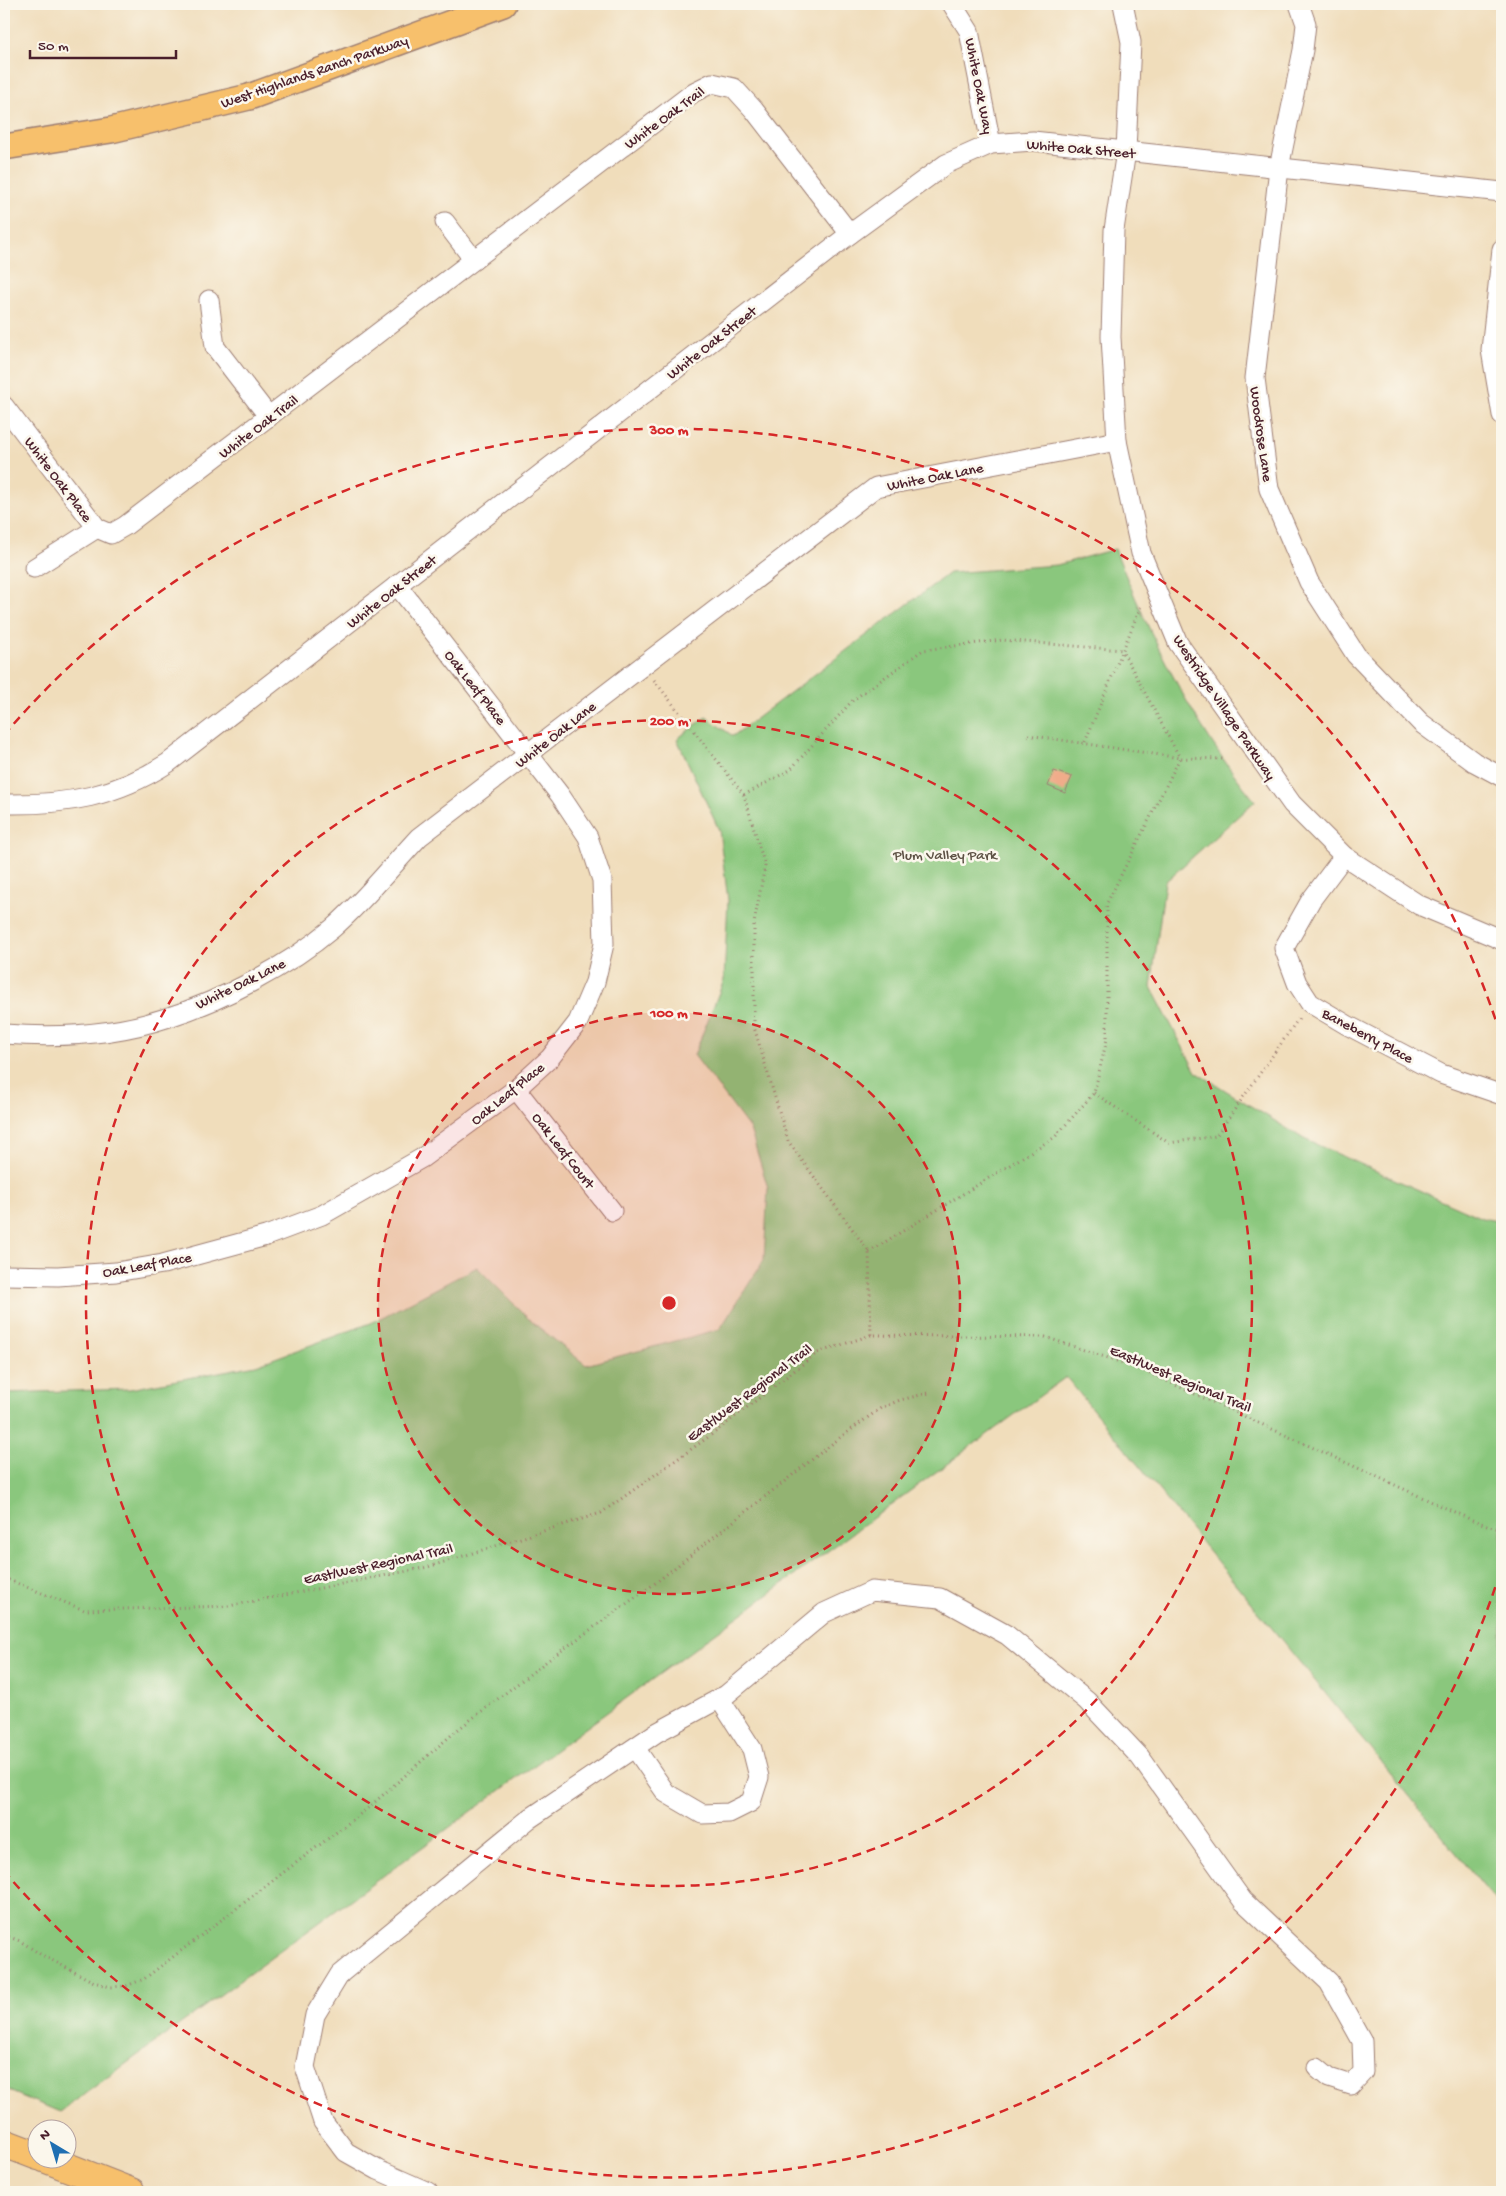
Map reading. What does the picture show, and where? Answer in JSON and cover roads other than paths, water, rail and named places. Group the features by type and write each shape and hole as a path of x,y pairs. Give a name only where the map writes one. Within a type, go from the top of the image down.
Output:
{"highway":[{"path":"4,2143 28,2152"},
{"path":"70,2168 131,2192"}],"main road":[{"name":"West Highlands Ranch Parkway","path":"4,147 110,130 249,97 503,4"}],"street":[{"name":"White Oak Way","path":"952,4 969,31 991,144"},
{"name":"Westridge Village Parkway","path":"1123,4 1131,42 1126,152 1114,230 1111,337 1117,442 1140,553 1178,643 1292,804 1344,856 1419,905 1502,940"},
{"name":"Woodrose Lane","path":"1299,4 1306,24 1303,50 1278,168 1255,378 1269,489 1309,582 1356,655 1421,723 1474,762 1502,777"},
{"name":"White Oak Trail","path":"97,528 112,534 125,526 694,92 712,83 734,88 754,110 850,234"},
{"name":"White Oak Street","path":"4,804 37,805 76,801 146,777 168,763 850,234 946,164 991,144 1033,141 1502,192"},
{"path":"445,222 474,260"},
{"path":"1502,249 1491,350 1502,415"},
{"path":"209,300 215,347 269,417"},
{"name":"White Oak Place","path":"4,406 97,528"},
{"name":"White Oak Lane","path":"4,1034 72,1034 118,1029 166,1018 231,991 268,972 333,928 360,902 419,837 876,487 1117,442"},
{"path":"34,568 97,528"},
{"name":"Oak Leaf Place","path":"4,1275 58,1276 116,1272 163,1264 266,1236 322,1215 422,1158 516,1089 550,1058 578,1022 595,982 604,944 602,880 588,837 560,794 397,586"},
{"name":"Baneberry Place","path":"1344,856 1311,900 1284,948 1297,983 1310,1003 1347,1025 1441,1074 1502,1095"},
{"name":"Oak Leaf Court","path":"516,1089 612,1212"},
{"path":"428,2192 378,2170 346,2152 323,2122 305,2067 315,2015 340,1974 529,1819 635,1748 719,1698 824,1613 872,1591 940,1598 1008,1635 1087,1701 1127,1743 1140,1757 1243,1901 1328,1982 1362,2041 1363,2072 1351,2085 1329,2078 1317,2068"},
{"path":"635,1748 666,1793 702,1814 729,1814 751,1802 759,1777 752,1749 719,1698"}],"park label":[{"name":"Plum Valley Park","path":"945,854"}]}
